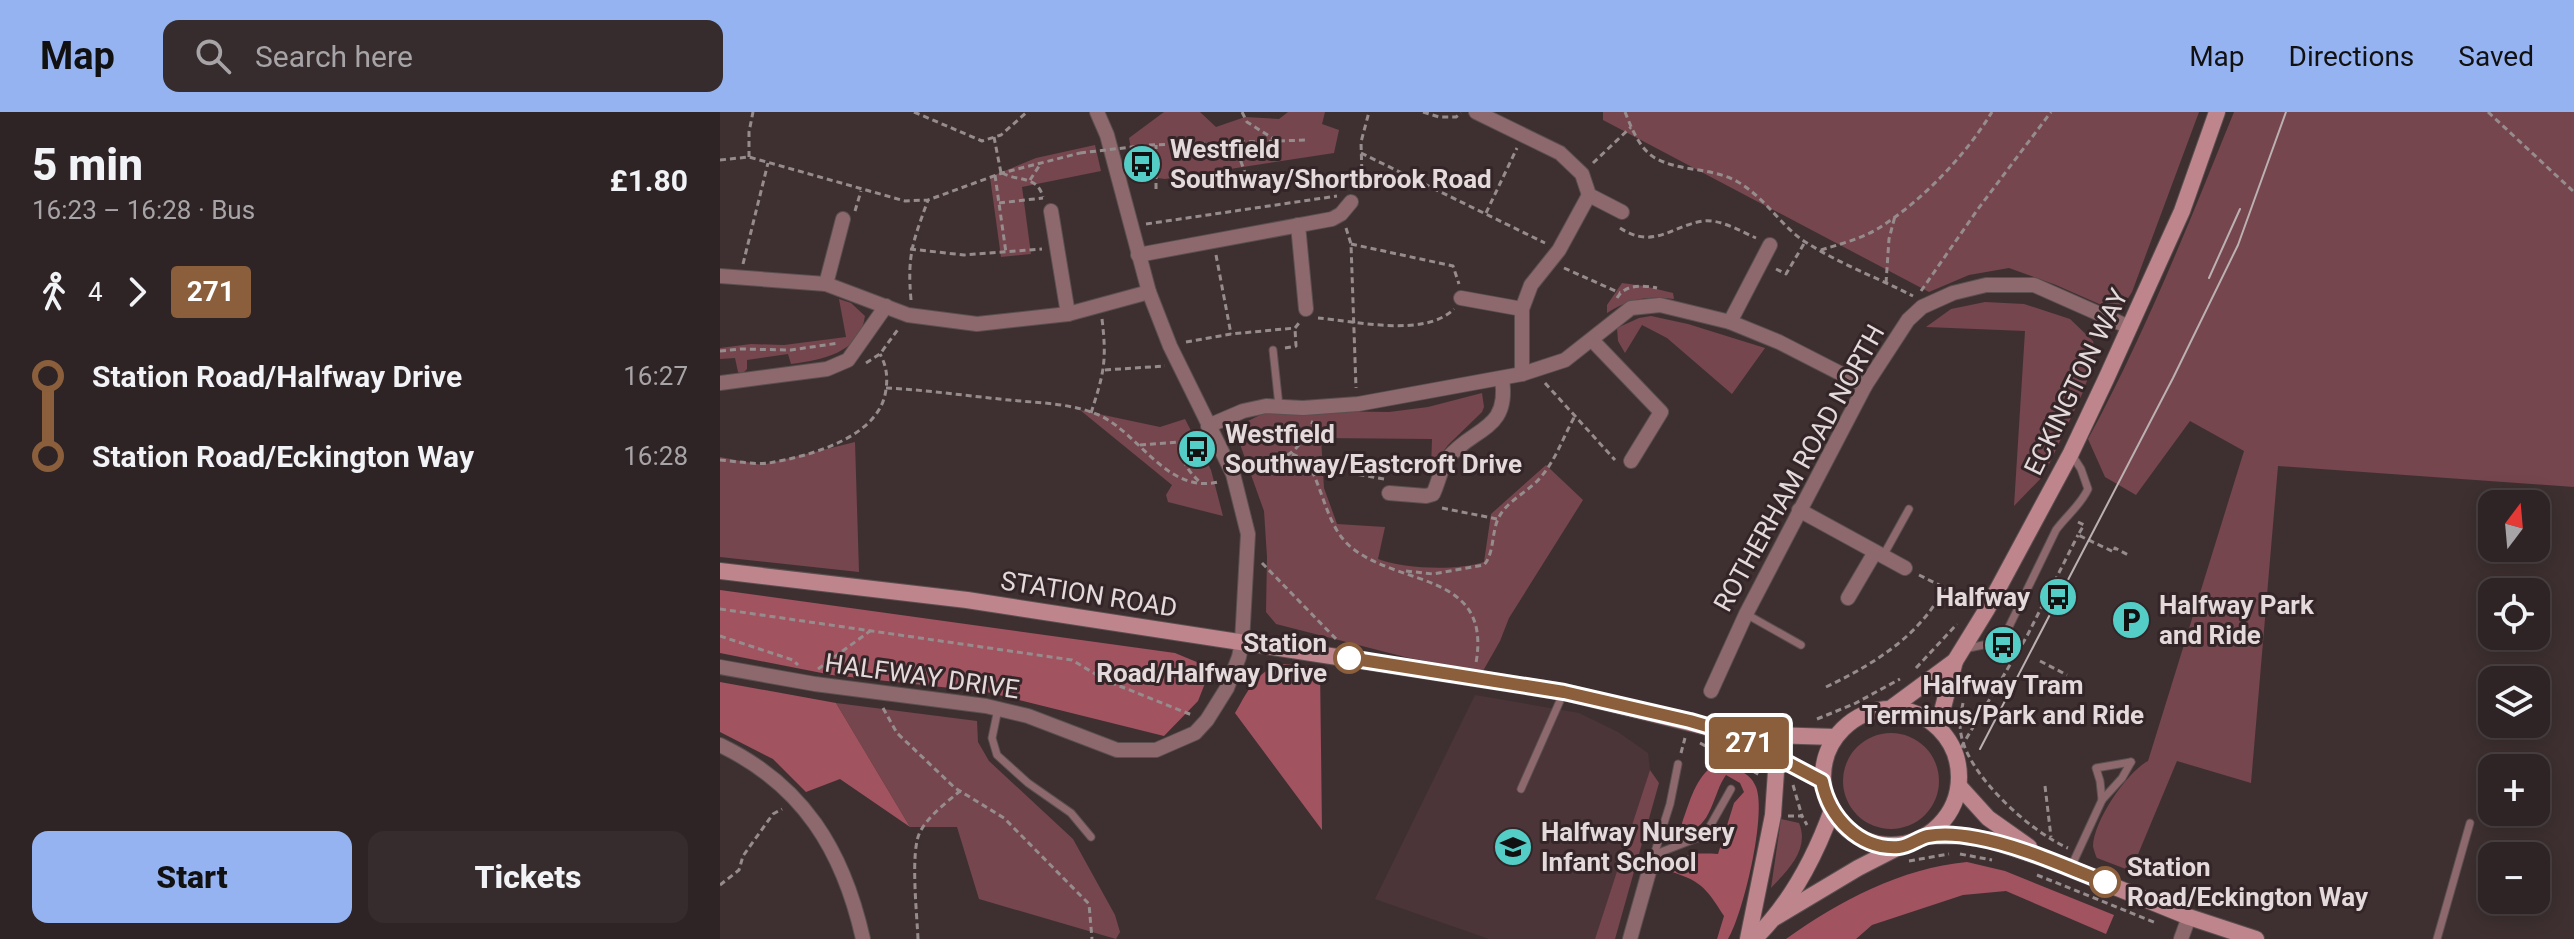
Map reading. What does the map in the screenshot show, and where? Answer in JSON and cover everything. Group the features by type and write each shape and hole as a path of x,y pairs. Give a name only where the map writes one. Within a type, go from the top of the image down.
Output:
{"main road":[{"name":"ECKINGTON WAY","path":"1938,727 1959,655 2071,453 2182,211 2217,112"},
{"name":"STATION ROAD","path":"720,571 967,600 1474,677 1564,692 1731,733 1835,737"},
{"name":"ECKINGTON WAY","path":"1835,737 1849,722 1878,710 1890,709 1959,655"},
{"path":"1751,939 1776,917 1858,868 1903,854 1947,817 1959,786 1959,750 1951,745 1938,727 1916,714 1890,709"},
{"name":"STATION ROAD","path":"1731,733 1822,781"},
{"path":"1835,737 1824,760 1822,781 1825,798 1843,825 1857,835 1903,854"},
{"path":"1751,939 1773,815 1777,757"},
{"path":"1959,786 1988,818 2046,859"},
{"path":"1776,917 1818,848 1832,810"},
{"path":"1926,836 1964,836 1992,841 2046,859 2189,917 2256,939"}],"street":[{"name":"HALFWAY DRIVE","path":"720,667 998,709 1028,716 1117,750 1167,747 1195,733 1207,720 1227,688 1242,642 1248,534 1233,474 1170,346 1149,292 1107,135 1097,112"},
{"path":"1476,112 1560,153 1582,174 1589,195 1622,212"},
{"path":"1529,373 1522,309 1531,285 1554,255 1589,195"},
{"path":"1138,255 1332,219 1349,203"},
{"path":"1051,211 1068,314"},
{"path":"826,284 843,219"},
{"path":"1298,225 1306,309"},
{"path":"1730,322 1770,245"},
{"path":"720,276 826,284 908,315 977,324 1068,314 1149,292"},
{"name":"ROTHERHAM ROAD NORTH","path":"1711,691 1746,614 1865,386 1908,320 1922,307 1953,293 1986,285 2034,285 2129,327"},
{"path":"1461,298 1522,309"},
{"path":"1208,426 1243,411 1266,406 1358,404 1529,373 1565,360 1631,308 1660,305 1730,322 1779,342 1865,386"},
{"path":"720,383 827,369 848,360 886,306"},
{"path":"1592,340 1661,412 1631,461"},
{"path":"1389,493 1433,494 1449,457 1490,426 1500,413 1505,396 1502,379"},
{"path":"1799,510 1905,568"},
{"path":"1848,598 1879,554"},
{"path":"720,745 752,761 798,800 828,844 843,875 863,939"},
{"path":"1630,939 1652,861"},
{"path":"2182,936 2189,917"}],"lane":[{"path":"1273,350 1279,406"},
{"path":"1959,655 2005,635 2056,530 2066,516 2082,504 2088,489 2071,453"},
{"path":"1879,554 1909,509"},
{"path":"1746,614 1801,645"},
{"path":"1521,789 1564,692"},
{"path":"998,709 992,738 997,755 1028,783 1071,813 1091,837"},
{"path":"2070,869 2102,800 2122,778 2131,762 2096,768 2102,800"},
{"path":"1652,861 1667,818 1678,764"},
{"path":"1652,861 1661,852 1705,835 1731,789"},
{"path":"2437,939 2470,823"}],"path":[{"path":"749,157 753,112"},
{"path":"914,112 982,141 1001,135 1027,112"},
{"path":"932,120 936,112"},
{"path":"1242,112 1247,122 1277,141"},
{"path":"1358,404 1349,203 1362,176 1362,134 1369,112"},
{"path":"1423,112 1439,117 1456,117 1461,112"},
{"path":"1625,112 1644,149 1657,159 1681,167 1707,170 1736,181 1763,199 1805,242 1916,297 2051,112"},
{"path":"1821,250 1878,229 1895,216 1953,163 1992,112"},
{"path":"2488,112 2574,192"},
{"path":"1582,174 1631,127"},
{"path":"1486,213 1524,134"},
{"path":"994,137 1002,173"},
{"path":"720,160 749,157 905,201 928,200 995,175 1080,153 1149,145 1308,140"},
{"path":"1234,142 1245,173"},
{"path":"1156,145 1156,189"},
{"path":"1361,153 1486,213 1620,293"},
{"path":"1030,180 1042,162"},
{"path":"744,276 745,247 768,163"},
{"path":"1002,173 1030,180 1040,186 1044,204 1051,211"},
{"path":"995,175 1006,253"},
{"path":"999,203 1043,198"},
{"path":"848,360 863,364 880,354 908,315 911,303 910,249 928,200"},
{"path":"1131,227 1349,203"},
{"path":"1622,212 1616,226 1644,238 1662,236 1703,221 1716,222 1770,245"},
{"path":"1886,283 1889,239 1895,216"},
{"path":"1213,241 1231,334"},
{"path":"1762,261 1786,274 1805,242"},
{"path":"1273,350 1296,346 1295,328 1306,309 1315,318 1353,323 1416,324 1445,318 1461,298 1459,279 1453,266 1351,244"},
{"path":"910,249 964,255 1057,247"},
{"path":"1091,413 1105,370 1106,349 1100,307"},
{"path":"1170,346 1231,334 1295,328"},
{"path":"720,351 791,350 862,339"},
{"path":"720,460 766,464 841,442 879,415 886,388 885,363 880,354"},
{"path":"1105,370 1179,365"},
{"path":"1529,373 1575,416 1615,460 1631,461"},
{"path":"886,388 1052,403 1091,413 1116,426 1183,481 1218,482"},
{"path":"1250,469 1286,459 1292,454 1302,444 1319,406"},
{"path":"1395,570 1433,574 1484,565 1489,560 1497,519 1505,507 1539,480 1552,462 1575,416"},
{"path":"1139,445 1178,442 1208,426"},
{"path":"1190,436 1184,448 1184,460 1187,470 1201,483"},
{"path":"1292,454 1307,462 1350,474 1389,480 1389,493"},
{"path":"1307,462 1316,477 1333,525 1351,547 1395,570 1430,582 1470,609 1477,629 1478,653 1474,677"},
{"path":"1426,496 1436,507 1497,519"},
{"path":"1959,750 2027,636 2084,525 2066,516"},
{"path":"2078,535 2130,556"},
{"path":"1248,549 1357,659"},
{"path":"1905,568 1973,602 1966,613"},
{"path":"1826,687 1887,654 1927,615 1945,587"},
{"path":"720,609 1072,660 1107,681 1207,720"},
{"path":"1911,672 1958,623"},
{"path":"720,636 793,660 812,680 870,631"},
{"path":"2040,661 2067,675"},
{"path":"1805,721 1819,719 1854,704 1901,678"},
{"path":"879,693 883,708 897,733 960,791 1004,818 1089,904 1092,939"},
{"path":"1963,696 1959,750 1995,793 2026,822 2061,845 2078,852"},
{"path":"1678,764 1686,736"},
{"path":"1698,743 1761,775"},
{"path":"1791,777 1808,827 1807,841 1818,848"},
{"path":"2045,786 2051,837"},
{"path":"918,939 918,835 927,822 960,791"},
{"path":"720,885 739,870 743,856 773,814 798,800"},
{"path":"1773,815 1802,816"},
{"path":"1903,854 1954,853 1994,860"},
{"path":"2034,874 2182,936"},
{"path":"2106,904 2114,886"}],"shaded area":[{"path":"1164,112 1200,112 1216,127 1245,117 1279,119 1288,112 1325,112 1322,124 1339,130 1334,153 1165,179 1147,175 1138,168 1129,138"},
{"path":"1603,112 2199,112 2132,292 2121,309 2106,307 2009,268 1969,275 1929,292 1603,120"},
{"path":"2234,112 2574,112 2574,487 2278,466 2251,783 2177,761 2131,871 2097,858 2093,846 2095,835 2113,798 2131,775 2148,761 2244,451 2190,421 2136,495 2105,477 2088,439 2147,319"},
{"path":"1095,145 1101,171 1022,187 1031,254 1001,257 990,177 1036,158"},
{"path":"1622,283 1673,293 1674,299 1639,299 1607,313 1607,305"},
{"path":"839,299 851,303 865,316 856,339 838,352 791,364 788,354 747,360 747,369 742,374 738,372 735,358 720,359 720,348 751,344 784,345 846,337"},
{"path":"1985,302 2024,304 2070,319 2093,341 2096,355 2083,392 2044,475 2014,506 2025,331 1926,327 1951,309"},
{"path":"1651,316 1765,348 1732,394 1667,338 1642,325 1625,353 1618,341 1617,328"},
{"path":"1482,393 1482,412 1448,445 1431,468 1432,439 1321,438 1324,488 1337,524 1385,527 1378,559 1389,562 1445,568 1484,562 1491,514 1546,465 1583,500 1509,618 1483,671 1409,658 1276,624 1266,612 1264,511 1241,447 1241,429 1248,421 1262,414 1389,412 1428,407"},
{"path":"1080,410 1160,427 1185,419 1211,470 1223,516 1168,502 1166,495 1172,485"},
{"path":"855,442 859,572 720,557 720,457 762,465"},
{"path":"720,590 1175,653 1211,668 1198,701 1164,736 987,692 832,675 720,653"},
{"path":"1280,664 1320,667 1322,830 1235,713 1258,678"},
{"path":"720,682 836,703 910,827 840,779 806,792 773,759 720,732"},
{"name":"Halfway Nursery Infant School","path":"1475,695 1579,713 1618,732 1648,753 1650,770 1643,795 1595,939 1489,939 1375,899"},
{"path":"836,703 977,721 978,742 989,761 1073,839 1115,915 1120,932 1116,939 979,899 957,827 910,827"},
{"path":"1891,733 1909,737 1925,747 1935,763 1939,781 1935,799 1925,815 1909,825 1891,829 1873,825 1857,815 1847,799 1843,781 1847,763 1857,747 1873,737"},
{"path":"1715,764 1745,773 1756,787 1759,800 1752,864 1728,939 1717,939 1724,916 1706,891 1694,881 1665,870 1665,864 1685,856 1718,854 1734,803 1744,792 1740,783 1726,775 1701,824 1685,832 1682,823 1698,783"},
{"path":"1650,770 1659,783 1615,939 1595,939"},
{"path":"1781,819 1799,823 1802,842 1796,858 1771,888"},
{"path":"1967,862 2005,871 2114,915 2106,934 2006,891 1963,895 1872,925 1856,939 1786,939 1872,888 1919,871"}],"tram line":[{"path":"1980,749 2173,378 2238,245 2286,112"},
{"path":"2209,278 2240,209"}],"bus line":[{"name":"271","path":"1349,658 1564,692 1731,733 1822,781 1825,798 1843,825 1876,844 1899,847 1926,836 1964,836 1992,841 2105,882"}],"place":[{"name":"Westfield Southway/Shortbrook Road","path":"1142,164"},
{"name":"Westfield Southway/Eastcroft Drive","path":"1197,449"},
{"name":"Halfway","path":"2058,597"},
{"name":"Halfway Park and Ride","path":"2131,620"},
{"name":"Halfway Tram Terminus/Park and Ride","path":"2003,645"},
{"name":"Station Road/Halfway Drive","path":"1349,658"},
{"name":"Halfway Nursery Infant School","path":"1513,847"},
{"name":"Station Road/Eckington Way","path":"2105,882"}]}
